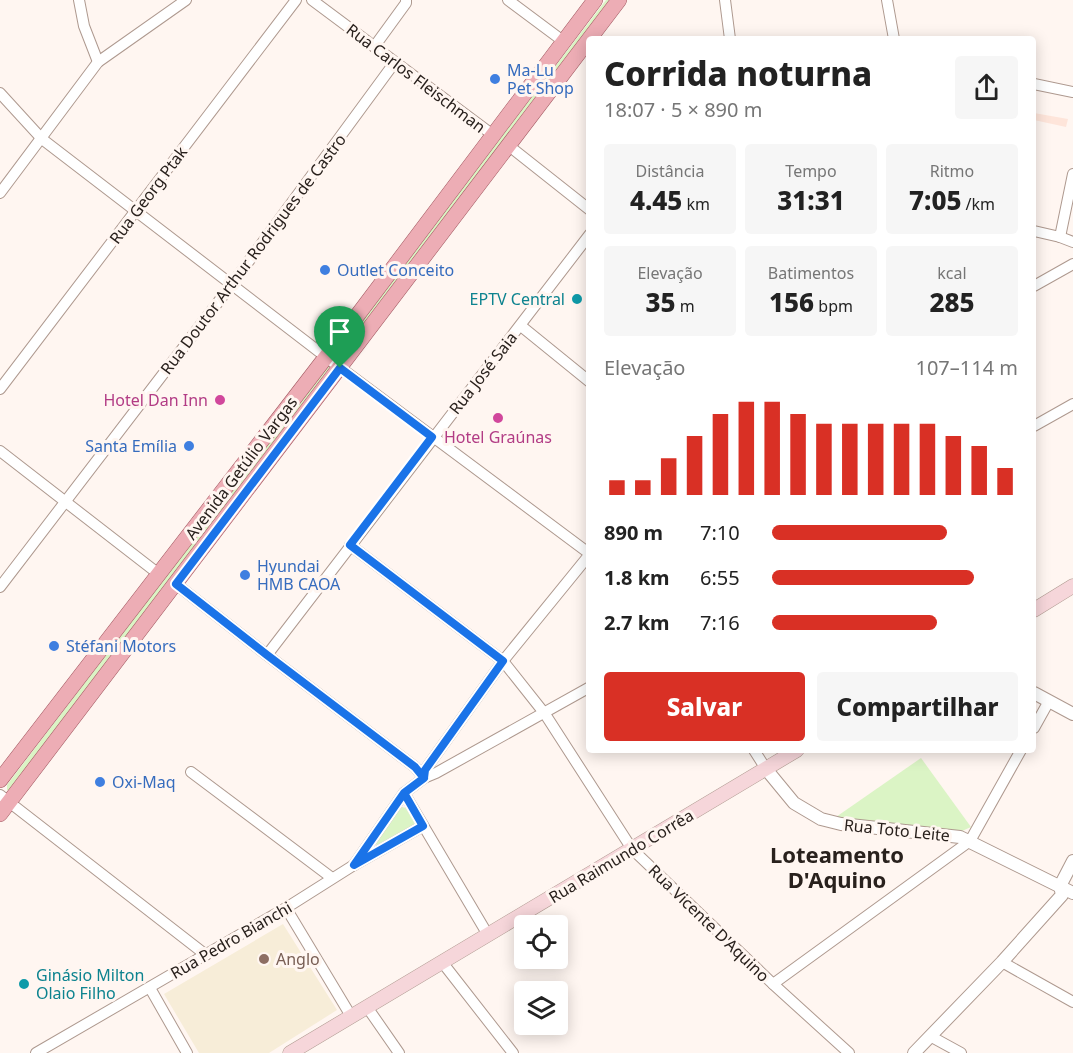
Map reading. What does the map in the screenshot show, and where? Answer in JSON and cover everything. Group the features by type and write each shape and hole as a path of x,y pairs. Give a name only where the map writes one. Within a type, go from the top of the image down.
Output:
{"main road":[{"name":"Avenida Getúlio Vargas","path":"0,780 326,357 595,0"},
{"name":"Avenida Getúlio Vargas","path":"596,36 619,0"},
{"name":"Avenida Getúlio Vargas","path":"3,804 176,584 457,211 584,56"},
{"path":"1036,609 1073,586"},
{"name":"Rua Raimundo Corrêa","path":"290,1053 791,753"}],"street":[{"path":"79,0 84,26 98,62"},
{"path":"0,193 98,62 186,0"},
{"name":"Rua Georg Ptak","path":"0,389 296,0"},
{"name":"Rua Carlos Fleischman","path":"312,0 493,135"},
{"path":"374,47 406,0"},
{"path":"508,0 563,41"},
{"path":"725,0 730,36"},
{"path":"887,0 893,36"},
{"name":"Rua Doutor Arthur Rodrigues de Castro","path":"0,587 232,284 395,62"},
{"path":"1036,84 1073,92"},
{"path":"0,93 42,139 340,368 586,551"},
{"path":"509,146 586,207"},
{"path":"1060,237 1073,174"},
{"path":"1036,231 1073,242"},
{"name":"Rua José Saia","path":"267,655 432,437 521,326 586,239"},
{"path":"1036,285 1073,264"},
{"path":"521,326 586,379"},
{"path":"1036,425 1073,404"},
{"path":"0,451 160,574"},
{"path":"350,545 503,661"},
{"path":"424,778 425,770 503,661 586,559"},
{"path":"176,584 415,767 424,778"},
{"name":"Rua Vicente D'Aquino","path":"503,661 545,714 632,849 849,1053"},
{"path":"354,865 404,793 424,778 545,714 586,689"},
{"path":"1036,694 1073,714"},
{"path":"1036,724 1049,701"},
{"path":"756,753 766,769"},
{"path":"773,984 970,841 1019,753"},
{"name":"Rua Toto Leite","path":"766,769 794,803 821,819 841,824 960,837 1073,893"},
{"path":"191,772 332,878"},
{"path":"404,793 488,935"},
{"path":"3,804 206,955"},
{"name":"Rua Pedro Bianchi","path":"36,1053 423,826"},
{"path":"914,1053 1002,962 1062,895 1060,886 1073,861"},
{"path":"286,908 351,1016"},
{"path":"442,962 513,1053"},
{"path":"1002,962 1073,1002"},
{"path":"150,988 187,1053"},
{"path":"367,1007 399,1053"},
{"path":"930,1036 961,1053"}],"shaded area":[{"path":"1036,113 1068,119 1066,127 1036,120"},
{"name":"Anglo","path":"283,924 337,1010 269,1053 199,1053 164,994"}],"green space":[{"path":"606,0 613,0 342,356 339,355 340,348"},
{"path":"326,366 331,367 9,791 7,790 7,785"},
{"path":"921,758 971,827 962,831 836,817"},
{"path":"402,807 406,808 415,824 377,845 374,843 374,840"}],"place":[{"name":"Ma-Lu Pet Shop","path":"495,79"},
{"name":"Outlet Conceito","path":"325,270"},
{"name":"EPTV Central","path":"577,299"},
{"name":"Hotel Dan Inn","path":"220,400"},
{"name":"Hotel Graúnas","path":"498,418"},
{"name":"Santa Emília","path":"189,446"},
{"name":"Hyundai HMB CAOA","path":"245,575"},
{"name":"Stéfani Motors","path":"54,646"},
{"name":"Oxi-Maq","path":"100,782"},
{"name":"Anglo","path":"264,959"},
{"name":"Ginásio Milton Olaio Filho","path":"24,984"}],"district":[{"name":"Loteamento D'Aquino","path":"837,868"}],"route":[{"path":"340,368 176,584 415,767 424,778 404,793 423,826 354,865 404,793 424,778 425,770 503,661 350,545 432,437 340,368"}]}
